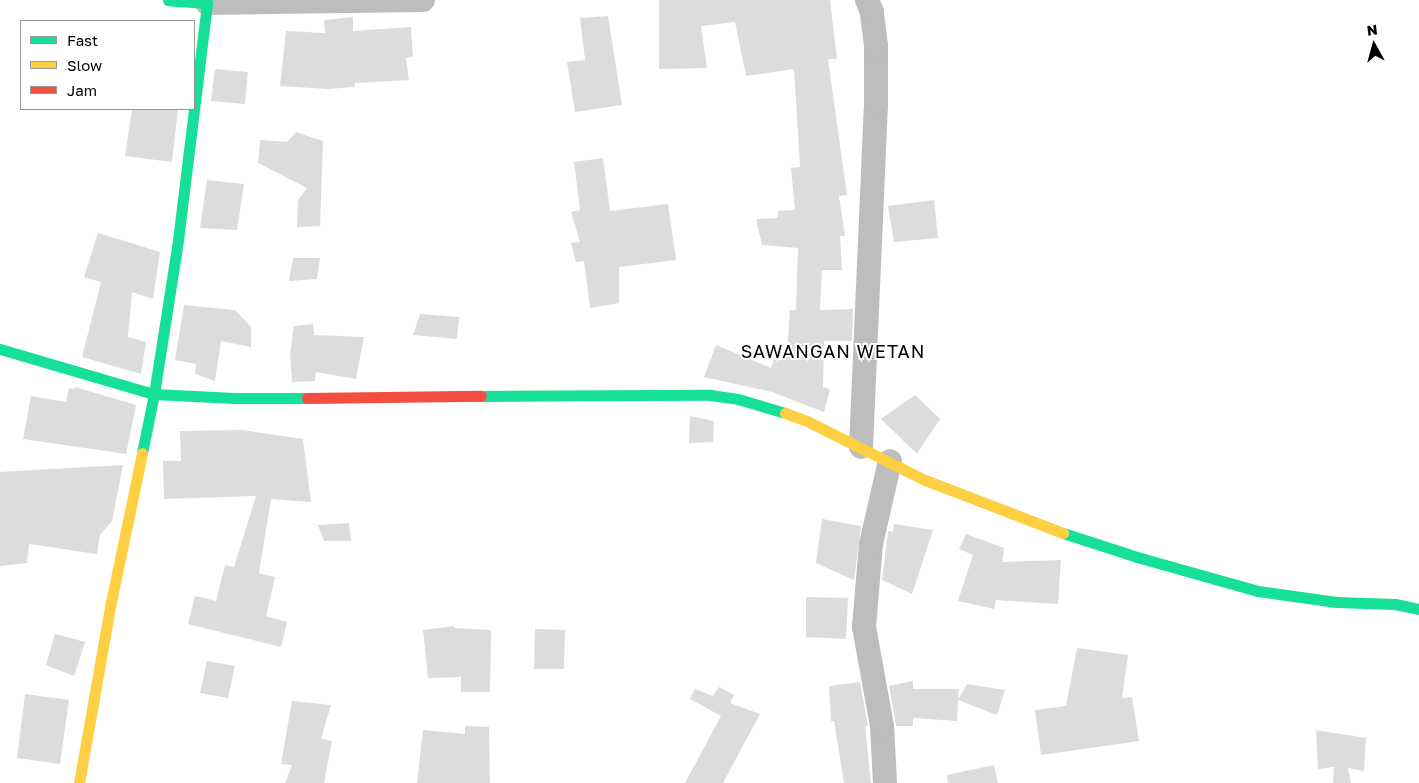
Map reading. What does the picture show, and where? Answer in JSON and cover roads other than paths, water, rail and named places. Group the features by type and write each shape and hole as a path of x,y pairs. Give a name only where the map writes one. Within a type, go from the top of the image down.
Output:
{"street":[{"path":"168,0 207,3 423,0"},
{"path":"861,446 876,107 876,46 872,12 867,0"},
{"path":"195,101 207,3"},
{"path":"79,783 111,602 154,394 178,240 194,110"},
{"path":"0,349 154,394 234,398 574,398 710,395 738,399 807,421 861,446 925,480 1065,534 1156,563 1258,591 1336,602 1395,604 1419,609"},
{"path":"885,783 882,726 864,627 871,544 890,461"}],"district":[{"name":"SAWANGAN WETAN","path":"833,351"}]}
